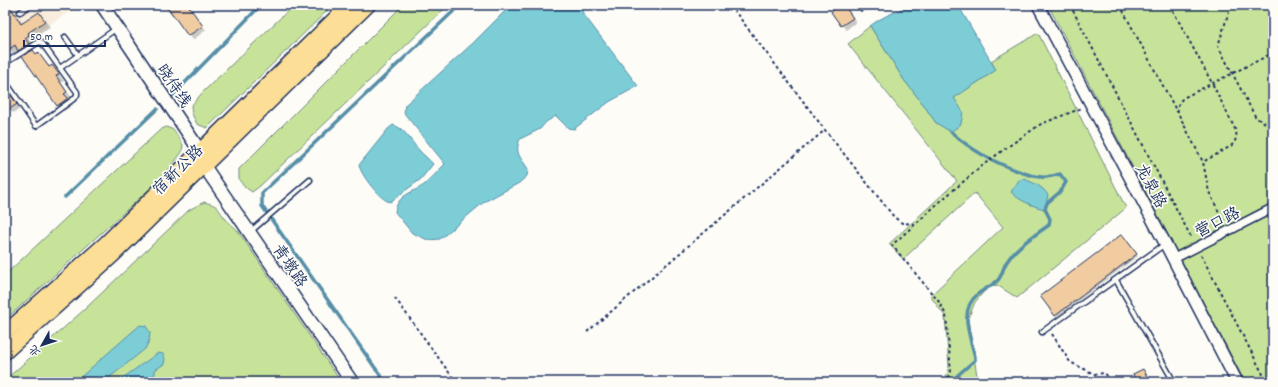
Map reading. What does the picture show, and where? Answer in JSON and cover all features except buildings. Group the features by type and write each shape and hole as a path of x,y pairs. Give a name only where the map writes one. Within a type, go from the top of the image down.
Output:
{"highway":[{"name":"宿新公路","path":"5,333 105,244 349,5"},
{"name":"宿新公路","path":"5,352 112,256 368,5"}],"main road":[{"name":"晓侍线","path":"102,5 200,151 204,166"},
{"name":"青墩路","path":"204,166 352,382"}],"street":[{"name":"龙泉路","path":"1038,5 1165,243 1237,382"},
{"name":"营口路","path":"1173,259 1273,208"}],"lane":[{"path":"20,12 30,5"},
{"path":"60,68 117,28"},
{"path":"65,37 78,55"},
{"path":"5,63 39,42 42,43 77,92 77,95 36,126 5,81"},
{"path":"249,232 310,180"},
{"path":"1042,332 1165,243"},
{"path":"1116,280 1174,382"}],"path":[{"path":"730,5 824,130 894,217 902,223 915,224"},
{"path":"860,11 885,5"},
{"path":"1070,5 1266,382"},
{"path":"1120,5 1203,162 1210,192 1228,230"},
{"path":"1170,5 1236,131 1237,136 1235,142 1231,146 1203,162"},
{"path":"1232,5 1218,46 1256,118 1273,127"},
{"path":"1178,113 1177,107 1183,98 1273,53"},
{"path":"944,382 949,377 951,371 946,315 939,302 892,245 983,165 1041,124 1091,105"},
{"path":"587,332 824,130"},
{"path":"395,298 456,382"},
{"path":"1048,328 1070,362 1094,374 1105,373 1111,382"}],"shaded area":[{"path":"5,5 79,5 5,55"}],"green space":[{"path":"294,5 333,5 207,128 197,124 192,114 191,106 203,92"},
{"path":"403,5 448,5 260,186 252,192 245,187 239,180 239,169"},
{"path":"1048,5 1273,5 1273,382 1245,382"},
{"path":"870,26 904,80 936,123 954,98 996,70 991,61 1038,33 1126,208 1017,298 997,285 986,289 975,302 968,319 978,382 952,382 946,376 949,366 945,316 930,296 1003,227 975,193 903,259 889,244 957,181 848,44"},
{"path":"166,127 174,130 183,145 182,152 163,177 5,320 5,275 160,130"},
{"path":"204,202 217,207 238,231 341,382 5,382 5,380 85,309 189,210"}],"water":[{"path":"511,5 579,5 584,15 638,86 609,102 574,129 568,128 556,116 546,122 540,129 520,139 518,144 518,152 528,169 527,176 519,183 484,202 440,239 428,240 412,233 395,212 396,206 406,195 424,185 445,164 404,113 405,105 473,43"},
{"path":"912,5 958,5 996,70 954,98 963,112 961,124 951,132 936,123 904,80 870,26 885,17"},
{"path":"393,125 401,129 433,164 421,179 390,202 376,192 363,175 359,165 388,129"},
{"path":"1024,179 1034,183 1046,192 1048,195 1045,209 1026,203 1011,192 1019,180"},
{"path":"140,325 146,326 150,333 149,341 145,349 104,382 75,382"},
{"path":"158,353 163,354 165,359 164,364 155,370 155,374 140,382 117,382"}],"waterway":[{"path":"172,96 261,5"},
{"path":"385,382 262,206 262,193 460,5"},
{"path":"65,197 157,109"},
{"path":"951,132 974,150 1000,164 1036,176 1047,177 1060,174 1066,182 1061,191 1047,203 1045,209 1050,219 1049,225 1015,251 1006,263 998,280 972,300 968,308 967,324 975,360 951,382"}]}
